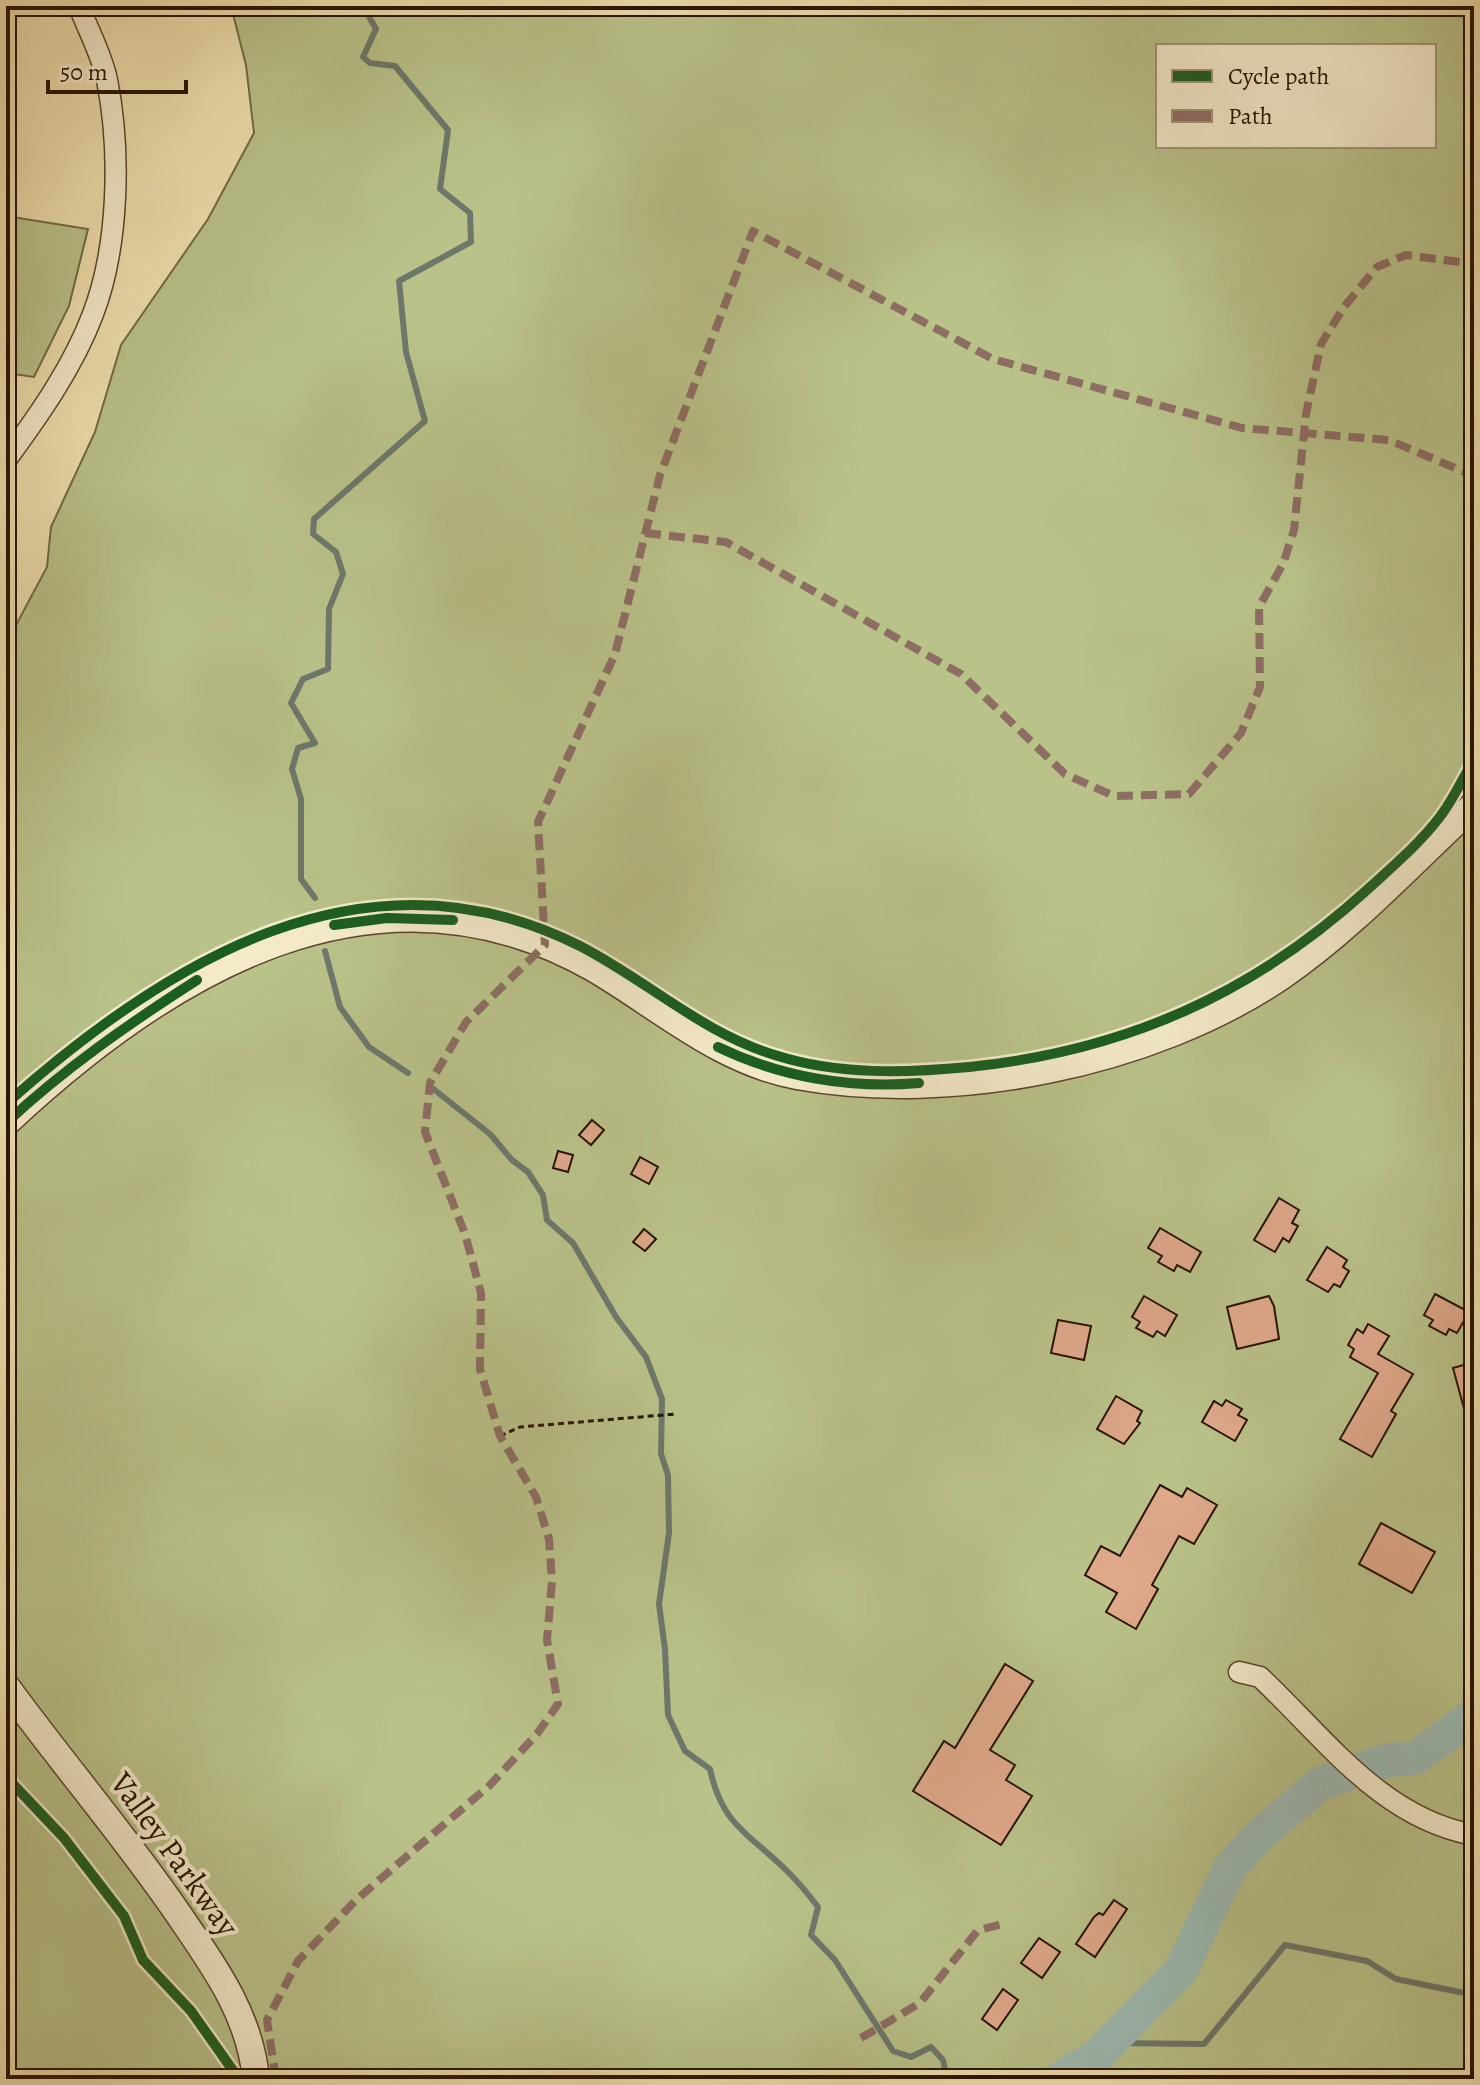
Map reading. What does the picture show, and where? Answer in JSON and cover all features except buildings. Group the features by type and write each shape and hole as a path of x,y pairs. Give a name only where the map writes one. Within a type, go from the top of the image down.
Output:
{"street":[{"path":"6,460 47,405 93,314 110,240 116,163 106,78 79,6"},
{"path":"6,1123 62,1073 130,1023 197,980 297,935 343,923 387,918 435,918 481,924 545,945 594,969 707,1042 750,1063 795,1075 880,1086 993,1078 1072,1064 1165,1035 1240,1001 1280,976 1369,905 1474,805"},
{"path":"1239,1672 1260,1677 1314,1727 1366,1784 1399,1808 1474,1835"},
{"name":"Valley Parkway","path":"6,1686 152,1876 216,1967 241,2017 256,2079"}],"path":[{"path":"500,1436 520,1427 676,1414"}],"green space":[{"path":"231,6 1466,6 1474,24 1474,2079 6,2079 6,644 47,567 51,527 95,432 121,345 208,219 254,133 246,65"},
{"path":"6,216 88,229 69,306 34,377 6,373"}],"waterway":[{"path":"315,898 301,879 301,799 292,769 298,748 315,743 291,703 303,679 328,669 329,609 343,574 336,552 313,534 314,519 425,421 406,352 399,281 471,242 470,213 440,189 448,130 395,66 370,63 363,57 376,29 363,6"},
{"path":"325,951 340,1007 369,1047 408,1073"},
{"path":"431,1087 490,1134 512,1160 528,1172 543,1195 547,1220 573,1243 616,1317 646,1357 662,1399 661,1454 668,1475 669,1533 659,1604 668,1715 685,1751 710,1769 722,1804 740,1828 789,1873 818,1907 811,1935 835,1960 893,2051 911,2057 931,2047 943,2060 947,2079"},
{"path":"1060,2079 1098,2055 1181,1970 1230,1868 1260,1835 1321,1783 1387,1760 1415,1758 1474,1715"},
{"path":"1110,2043 1204,2044 1285,1945 1367,1961 1396,1979 1474,1995"}],"marked path":[{"path":"276,2079 267,2020 298,1961 356,1900 490,1785 537,1734 558,1704 547,1640 552,1581 549,1539 536,1497 500,1436 480,1369 481,1293 465,1234 425,1132 430,1083 466,1022 545,945 538,822 615,654 660,475 753,231 993,359 1242,428 1389,440 1474,476"},
{"path":"645,533 726,542 961,674 1065,774 1114,796 1189,794 1241,733 1260,687 1259,607 1283,564 1294,530 1306,414 1321,344 1344,307 1377,267 1406,255 1474,264"},
{"path":"861,2038 920,2003 978,1930 1007,1923"}],"cycle path":[{"path":"6,1104 68,1052 133,1004 202,963 273,931 347,911 423,905 500,916 580,946 700,1021 751,1046 801,1062 873,1071 921,1070 1026,1059 1081,1047 1184,1011 1279,959 1368,889 1423,837 1444,811 1474,760"},
{"path":"334,925 387,918 453,920"},
{"path":"6,1123 98,1047 197,980"},
{"path":"718,1047 766,1066 816,1078 867,1084 919,1083"},
{"path":"6,1766 12,1783 64,1838 124,1916 143,1960 191,2011 239,2079"}]}
